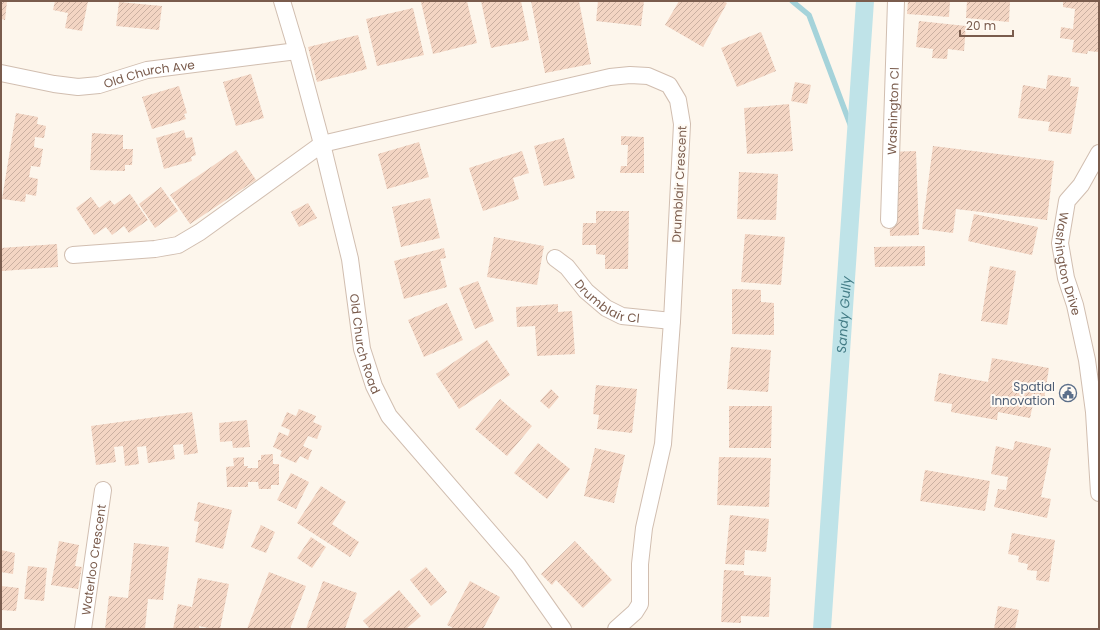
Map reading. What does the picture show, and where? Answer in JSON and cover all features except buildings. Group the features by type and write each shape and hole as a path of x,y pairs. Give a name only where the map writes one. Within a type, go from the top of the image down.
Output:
{"street":[{"name":"Washington Cl","path":"889,220 896,1"},
{"name":"Old Church Road","path":"284,7 322,144 350,259 362,349 374,386 389,416 518,565 563,629"},
{"name":"Old Church Ave","path":"1,73 54,84 78,87 99,85 147,70 297,51"},
{"name":"Drumblair Crescent","path":"322,144 610,77 630,75 648,76 668,85 678,100 682,124 672,321 663,444 644,528 640,564 640,604 635,612 616,629"},
{"path":"73,255 155,249 178,245 200,232 322,144"},
{"name":"Washington Drive","path":"1099,153 1081,185 1067,201 1060,243 1066,278 1093,358 1094,412 1099,493"},
{"name":"Drumblair Cl","path":"555,258 567,267 586,290 606,308 622,316 672,321"},
{"name":"Waterloo Crescent","path":"83,629 103,490"}],"waterway":[{"path":"792,1 809,15 856,140"},
{"name":"Sandy Gully","path":"822,629 865,1"}],"place":[{"name":"Spatial Innovation","path":"1068,393"}]}
